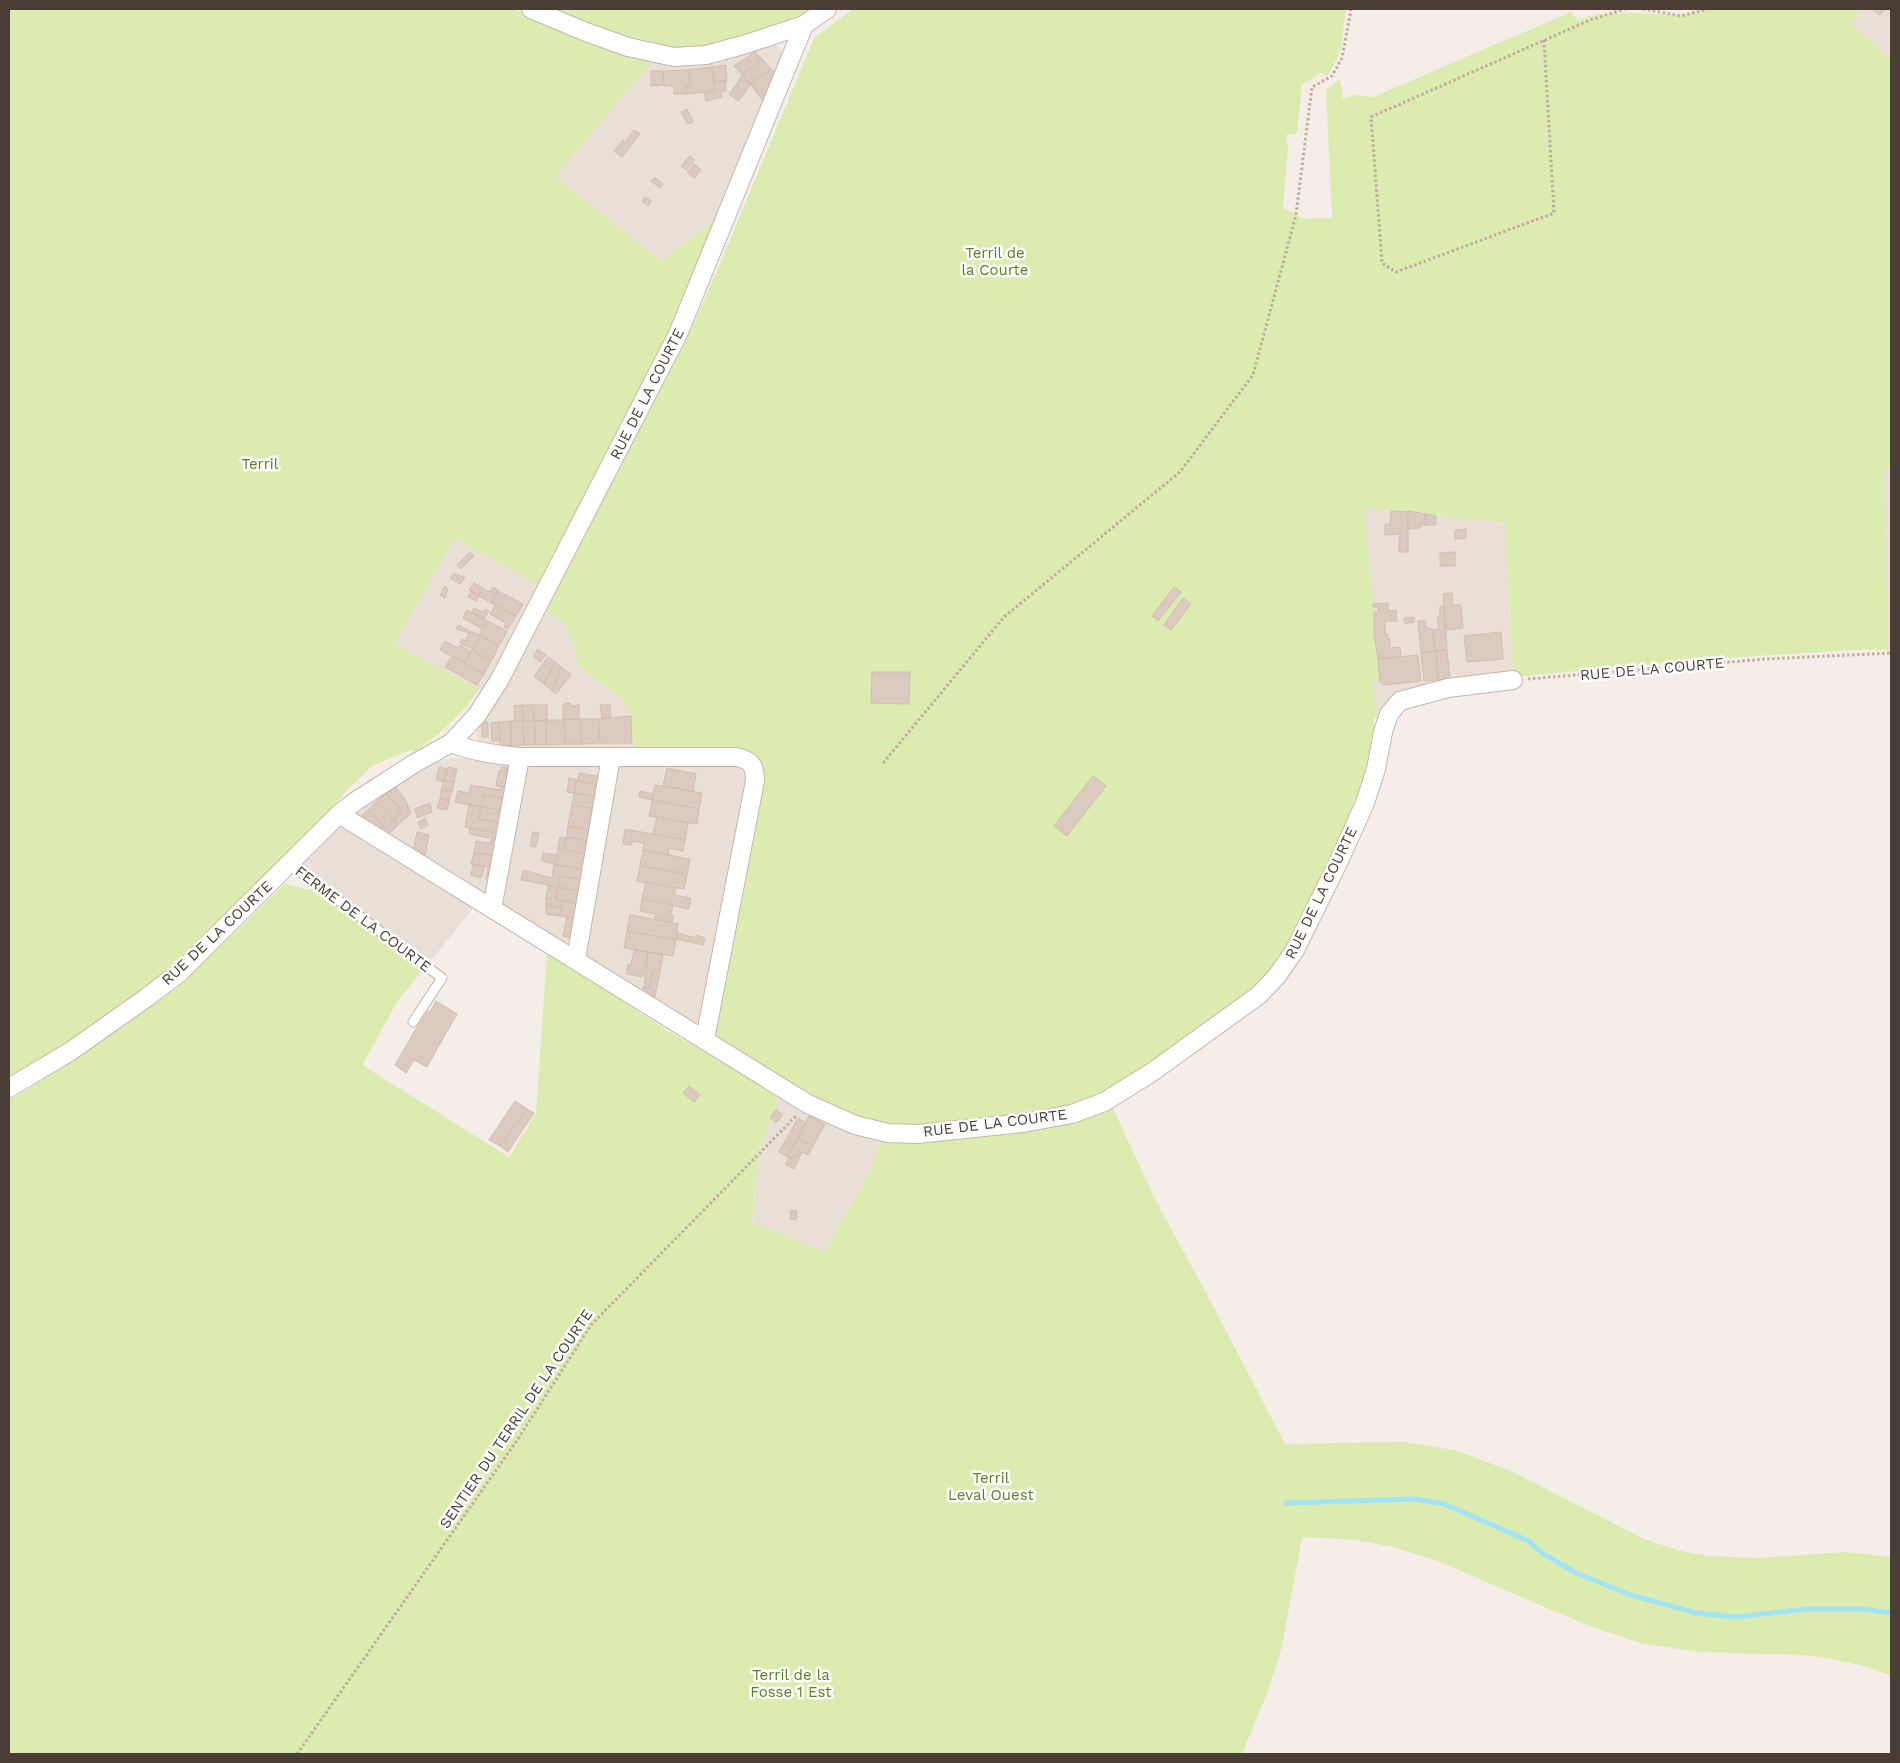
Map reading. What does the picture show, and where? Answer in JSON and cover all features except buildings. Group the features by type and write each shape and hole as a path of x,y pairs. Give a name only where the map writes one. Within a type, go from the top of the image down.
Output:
{"street":[{"path":"531,9 628,47 674,57 706,55 744,45 804,25 827,9"},
{"name":"RUE DE LA COURTE","path":"9,1088 71,1051 179,973 339,814 390,779 451,743 477,715 500,679 678,334 804,25"},
{"name":"RUE DE LA COURTE","path":"339,814 808,1104 855,1125 888,1133 917,1134 987,1127 1072,1114 1104,1102 1151,1073 1260,995 1278,976 1295,950 1338,863 1365,803 1376,768 1383,732 1389,714 1400,701 1448,688 1513,680"},
{"path":"451,743 468,750 489,755 520,757 736,757 747,759 752,763 755,770 755,781 705,1039"},
{"path":"492,909 520,757"},
{"path":"576,959 612,757"}],"lane":[{"name":"FERME DE LA COURTE","path":"290,864 442,978 413,1022"}],"path":[{"path":"883,763 1004,616 1180,472 1253,375 1296,215 1312,87 1332,76 1342,58 1352,9"},
{"path":"1544,40 1554,213 1396,272 1382,263 1371,117 1544,40 1590,20 1625,9"},
{"path":"1643,9 1681,16 1708,9"},
{"name":"RUE DE LA COURTE","path":"1513,680 1766,659 1891,653"},
{"name":"SENTIER DU TERRIL DE LA COURTE","path":"297,1754 518,1439 591,1325 808,1104"}],"shaded area":[{"path":"1861,9 1891,9 1891,59 1848,23"},
{"path":"767,44 776,45 785,53 719,217 661,261 555,176 653,61"},
{"path":"1891,467 1891,650 1888,650 1884,469"},
{"path":"1364,508 1505,523 1513,677 1406,689 1392,698 1379,718 1371,681 1379,682"},
{"path":"455,538 539,586 484,692 394,644"},
{"path":"543,610 565,624 575,649 578,666 623,699 631,716 634,752 499,751 480,743 476,735 479,723"},
{"path":"452,758 735,761 752,774 703,1029 355,816 356,807 425,763"},
{"path":"339,822 475,906 428,964 296,863"},
{"path":"780,1094 884,1137 863,1183 825,1252 752,1222 759,1152"}],"green space":[{"name":"Terril","path":"9,9 513,9 569,33 653,61 555,176 661,261 719,217 667,339 539,586 455,538 394,644 479,689 466,707 441,732 416,751 407,751 372,766 345,792 326,817 178,966 73,1042 9,1080"},
{"path":"546,9 814,9 794,20 751,35 681,51 633,42"},
{"name":"Terril de la Courte","path":"853,9 1346,9 1341,48 1337,59 1327,76 1322,73 1302,84 1297,133 1286,135 1288,147 1283,208 1304,219 1332,218 1326,90 1340,79 1343,99 1355,95 1373,97 1571,12 1577,20 1603,14 1685,14 1705,9 1861,9 1849,23 1891,59 1891,467 1884,469 1888,650 1851,650 1697,660 1513,677 1505,523 1364,508 1375,619 1374,634 1380,682 1372,682 1379,718 1374,718 1374,740 1363,795 1290,950 1264,985 1131,1078 1082,1105 949,1127 890,1126 858,1119 821,1104 711,1037 760,766 634,752 631,716 623,699 578,666 575,649 565,624 543,610 567,569 687,338 720,264 814,38"},
{"path":"285,884 309,890 312,887 423,970 397,1002 362,1065 509,1157 536,1113 547,953 673,1034 780,1094 759,1152 752,1222 825,1252 863,1183 884,1137 1110,1102 1156,1201 1285,1444 1404,1442 1454,1450 1511,1471 1644,1539 1681,1551 1709,1556 1757,1558 1846,1552 1891,1557 1891,1676 1868,1667 1807,1655 1699,1652 1640,1643 1592,1627 1438,1561 1393,1547 1357,1540 1302,1537 1282,1646 1268,1691 1242,1754 9,1754 9,1099 25,1091 91,1048 178,987"}],"waterway":[{"path":"1286,1503 1415,1499 1444,1504 1529,1541 1542,1553 1576,1573 1628,1594 1696,1613 1736,1617 1807,1609 1865,1609 1891,1613"}],"park label":[{"name":"Terril Leval Ouest","path":"991,1486"},
{"name":"Terril de la Fosse 1 Est","path":"791,1684"}]}
